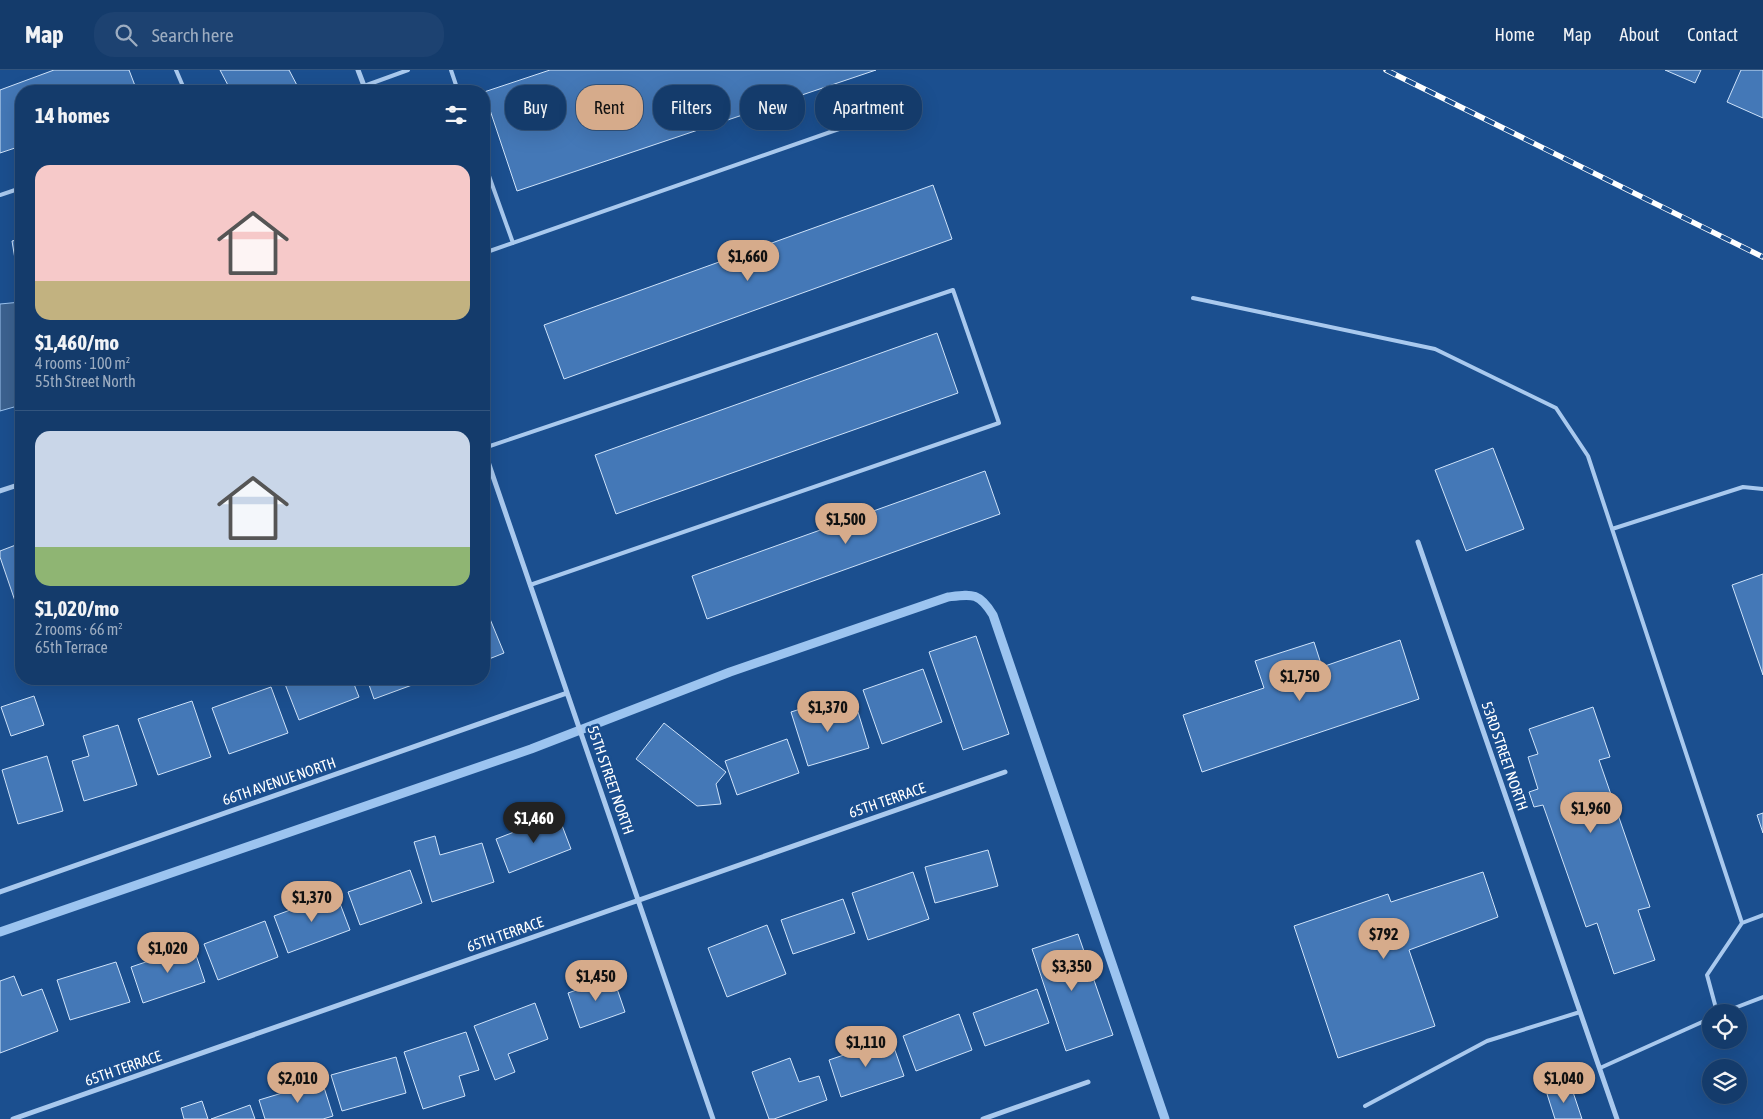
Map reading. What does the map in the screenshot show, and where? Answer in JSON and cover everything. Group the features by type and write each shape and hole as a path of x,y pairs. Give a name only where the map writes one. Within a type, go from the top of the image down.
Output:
{"street":[{"path":"358,70 364,85"},
{"name":"55TH STREET NORTH","path":"490,467 713,1119"},
{"path":"0,491 15,486"},
{"name":"53RD STREET NORTH","path":"1418,542 1617,1119"},
{"name":"66TH AVENUE NORTH","path":"0,892 567,693"},
{"name":"65TH TERRACE","path":"13,1119 1005,772"},
{"path":"983,1119 1088,1082"}],"lane":[{"path":"176,70 182,85"},
{"path":"372,85 408,70"},
{"path":"451,70 456,85"},
{"path":"490,251 836,130"},
{"path":"490,179 513,243"},
{"path":"0,195 15,190"},
{"path":"490,447 954,290 999,423 530,585"},
{"path":"1193,298 1435,349 1556,408 1588,456 1742,923"},
{"path":"1612,529 1743,487 1763,489"},
{"path":"1715,1004 1707,975 1742,923 1763,916"},
{"path":"1745,1004 1763,997"},
{"path":"1365,1106 1487,1041 1580,1012"},
{"path":"1600,1068 1702,1022"}],"water":[{"path":"15,303 15,407 0,411 0,304"}],"building":[{"path":"54,70 129,70 135,85 15,85 15,148 0,153 0,90"},
{"path":"220,70 289,70 297,85 228,85"},
{"path":"550,70 876,70 831,85 815,85 815,91 805,94 805,85 740,85 740,116 730,119 730,85 653,85 653,130 698,130 517,191 490,110 490,90 505,85"},
{"path":"1665,70 1701,70 1695,83"},
{"path":"1741,70 1763,70 1763,118 1727,102"},
{"path":"933,185 952,239 564,379 544,325"},
{"path":"15,240 15,259 12,241"},
{"path":"937,333 958,393 616,514 595,455"},
{"path":"1493,448 1524,529 1466,551 1435,470"},
{"path":"985,471 1000,514 707,619 692,576"},
{"path":"15,545 15,601 0,557 0,551"},
{"path":"1763,574 1763,675 1732,585"},
{"path":"490,619 504,653 490,659"},
{"path":"976,636 1009,734 963,750 929,652"},
{"path":"1400,640 1419,699 1202,772 1183,715 1264,688 1255,661 1314,642 1322,667"},
{"path":"923,669 942,722 882,744 863,690"},
{"path":"285,685 354,685 359,697 299,720"},
{"path":"369,685 412,685 374,699"},
{"path":"271,687 288,733 229,754 212,708"},
{"path":"34,696 44,725 11,736 1,707"},
{"path":"832,699 838,718 858,712 869,748 808,766 791,712"},
{"path":"192,701 211,757 158,775 138,719"},
{"path":"1593,707 1610,757 1599,760 1650,907 1638,910 1655,960 1614,974 1597,923 1586,927 1543,805 1534,807 1529,792 1538,789 1528,757 1538,754 1529,729"},
{"path":"664,723 726,772 716,784 721,804 697,806 636,759"},
{"path":"118,725 137,785 84,801 72,761 89,756 83,736"},
{"path":"787,739 799,773 737,795 725,761"},
{"path":"47,756 63,811 18,824 2,770"},
{"path":"1763,813 1763,833 1757,815"},
{"path":"558,815 571,849 509,873 496,839"},
{"path":"435,836 440,855 482,843 494,882 432,902 414,842"},
{"path":"988,850 998,886 935,903 925,867"},
{"path":"410,870 422,903 360,925 348,892"},
{"path":"913,872 929,919 868,940 852,893"},
{"path":"1483,872 1498,917 1409,950 1435,1026 1338,1058 1294,926 1388,894 1391,902"},
{"path":"336,893 350,930 288,953 274,916"},
{"path":"843,899 855,933 793,954 781,920"},
{"path":"265,921 278,957 218,980 204,944"},
{"path":"767,925 786,974 727,997 708,948"},
{"path":"1078,934 1113,1035 1066,1051 1032,949"},
{"path":"193,946 205,982 143,1003 131,967"},
{"path":"116,962 130,1002 70,1020 57,980"},
{"path":"14,976 22,996 42,989 58,1031 0,1053 0,981"},
{"path":"613,977 625,1012 580,1028 568,993"},
{"path":"1037,989 1049,1023 985,1046 973,1013"},
{"path":"535,1003 548,1039 508,1054 515,1072 495,1080 474,1026"},
{"path":"959,1014 972,1050 916,1071 903,1036"},
{"path":"466,1032 479,1070 459,1076 465,1096 423,1109 404,1052"},
{"path":"891,1039 904,1076 841,1097 829,1060"},
{"path":"396,1057 406,1093 342,1111 331,1075"},
{"path":"790,1058 799,1082 819,1076 827,1100 774,1119 769,1119 752,1072"},
{"path":"322,1081 333,1116 323,1119 265,1119 259,1100"},
{"path":"1571,1086 1582,1119 1555,1119 1547,1094"},
{"path":"202,1101 208,1119 184,1119 181,1108"},
{"path":"250,1105 255,1119 211,1119"}],"waterway":[{"path":"0,932 531,749 730,672 948,597 969,595 979,598 993,615 1165,1119"}],"railway":[{"path":"1386,70 1763,257"}]}
